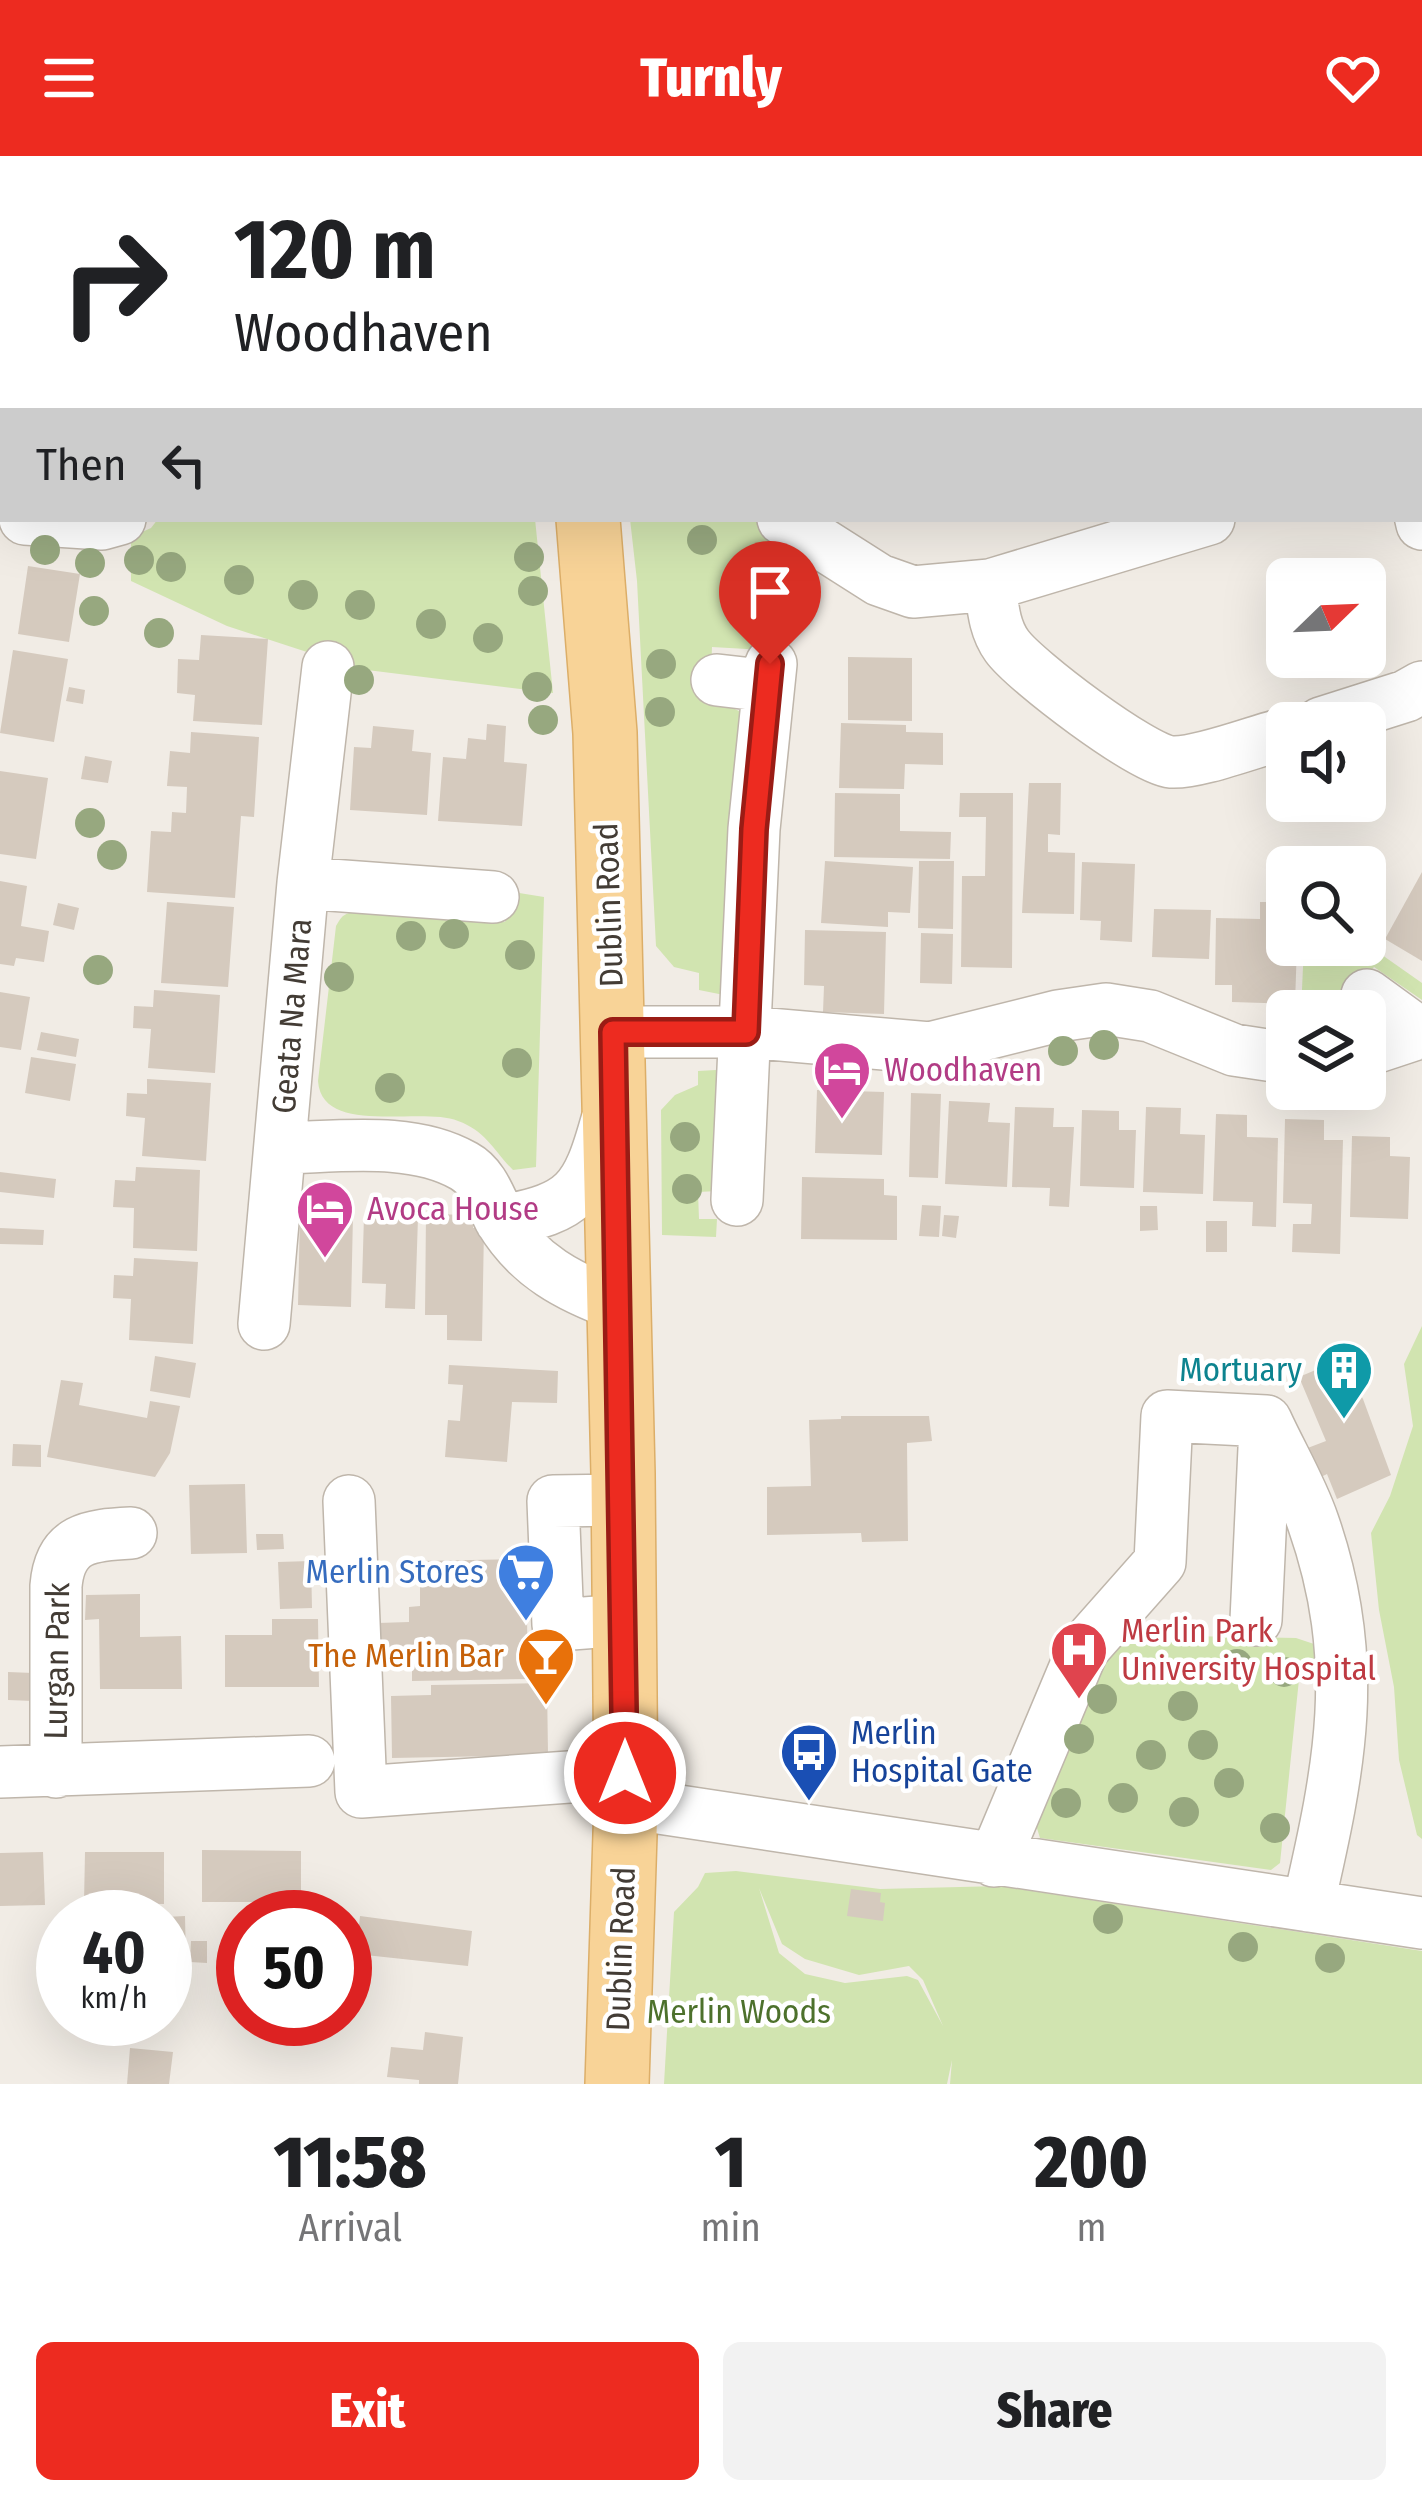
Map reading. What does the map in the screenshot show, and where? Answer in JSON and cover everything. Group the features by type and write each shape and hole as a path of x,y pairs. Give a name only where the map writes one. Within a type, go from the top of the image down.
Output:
{"main road":[{"name":"Dublin Road","path":"588,522 604,714 623,1500 625,1788 617,2084"}],"street":[{"path":"71,522 109,522"},
{"path":"788,522 879,580 913,592 990,585 1199,522"},
{"path":"990,585 995,626 1009,648 1036,674 1138,750 1165,762 1184,762 1266,739"},
{"name":"Geata Na Mara","path":"264,1324 303,883 328,667"},
{"path":"717,680 769,675 754,829 737,1200"},
{"path":"1386,702 1422,687"},
{"name":"Geata Na Mara","path":"303,883 493,897"},
{"path":"613,1032 746,1032 930,1048 1106,1009 1150,1016 1234,1050 1266,1055"},
{"path":"1386,1009 1420,1033"},
{"path":"1386,1044 1420,1033"},
{"path":"501,1221 545,1214 574,1194 596,1162 614,1096"},
{"name":"Geata Na Mara","path":"280,1148 404,1148 469,1168 531,1260 570,1287 618,1305"},
{"path":"994,1861 1083,1649 1160,1562 1167,1417 1266,1421"},
{"path":"1256,1620 1266,1421"},
{"path":"1266,1421 1312,1518 1330,1580 1342,1664 1342,1729 1335,1788 1308,1906"},
{"path":"349,1501 361,1792 625,1788 994,1861 1422,1923"},
{"name":"Lurgan Park","path":"56,1772 60,1558 90,1538 131,1533"},
{"name":"Lurgan Park","path":"0,1772 309,1761"}],"green space":[{"path":"156,522 535,522 553,693 359,669 227,626 131,581 131,537"},
{"path":"630,522 759,522 788,542 766,650 712,647 710,697 743,713 724,995 699,990 699,973 674,967 656,946"},
{"path":"513,892 544,897 536,1167 513,1170 482,1136 458,1121 336,1109 324,1098 318,1081 336,926 341,918 361,910 379,910 505,922"},
{"path":"1386,958 1422,983 1422,1000 1374,967 1355,990 1302,990 1303,966 1386,966"},
{"path":"716,1070 720,1076 718,1191 698,1192 699,1219 717,1219 716,1237 662,1235 661,1110 675,1095 698,1085 698,1071"},
{"path":"1422,1326 1422,1839 1417,1835 1399,1760 1394,1687 1371,1533 1390,1496 1413,1426 1404,1364"},
{"path":"1126,1635 1296,1638 1317,1645 1326,1663 1301,1660 1280,1863 1271,1870 1040,1838 1036,1825 1103,1650"},
{"name":"Merlin Woods","path":"736,1871 880,1889 1000,1886 1422,1951 1422,2084 950,2084 952,2060 947,2084 664,2084 674,1912 705,1873","holes":["759,1888 782,1944 805,1959 859,1975 909,1966 923,1980 943,2026 918,1980 907,1976 845,1983 805,1974 779,1953"]}],"building":[{"path":"28,566 80,574 69,642 18,634"},
{"path":"201,635 268,639 262,725 193,721 195,695 177,693 178,659 199,660"},
{"path":"13,650 68,659 54,742 0,733"},
{"path":"848,657 912,658 912,721 848,720"},
{"path":"69,687 85,690 83,704 66,701"},
{"path":"841,723 906,725 906,732 943,733 943,765 905,764 904,789 839,788"},
{"path":"487,724 506,726 504,762 527,764 522,826 438,821 443,757 466,759 468,738 486,740"},
{"path":"373,726 414,730 412,751 431,753 427,815 350,810 354,747 371,748"},
{"path":"191,732 259,737 254,817 241,816 235,898 147,892 151,831 171,832 172,812 186,813 187,787 167,786 170,751 190,753"},
{"path":"85,756 112,761 108,783 81,779"},
{"path":"0,771 48,778 36,859 0,854"},
{"path":"1029,783 1061,783 1060,835 1048,834 1048,852 1075,853 1074,914 1022,913"},
{"path":"835,793 900,794 900,831 951,832 950,859 834,857"},
{"path":"960,793 1013,793 1012,968 961,967 962,876 985,876 986,817 959,817"},
{"path":"825,861 913,867 910,913 888,912 888,927 821,923"},
{"path":"919,861 954,861 953,929 918,928"},
{"path":"1082,862 1135,864 1132,942 1100,940 1101,921 1080,920"},
{"path":"1422,872 1422,961 1386,937"},
{"path":"0,881 27,886 21,926 49,931 44,962 16,958 14,966 0,964"},
{"path":"167,902 234,907 228,987 161,983"},
{"path":"1260,902 1266,902 1266,966 1296,966 1295,990 1266,990 1266,1003 1232,1002 1232,985 1215,985 1216,918 1260,919"},
{"path":"58,903 79,908 74,930 53,925"},
{"path":"1154,909 1211,910 1209,959 1152,957"},
{"path":"805,930 886,932 884,1014 823,1012 824,986 804,985"},
{"path":"921,933 953,934 952,984 920,983"},
{"path":"154,990 220,995 215,1073 148,1068 151,1029 133,1028 134,1006 153,1007"},
{"path":"0,992 30,997 21,1050 0,1047"},
{"path":"41,1032 79,1039 76,1057 37,1050"},
{"path":"31,1057 76,1064 70,1101 25,1093"},
{"path":"147,1079 211,1083 206,1161 142,1156 145,1118 126,1116 127,1093 147,1094"},
{"path":"817,1090 884,1092 882,1155 815,1153"},
{"path":"911,1093 941,1094 938,1178 909,1177"},
{"path":"949,1101 990,1103 988,1122 1010,1123 1007,1187 945,1184"},
{"path":"1015,1107 1054,1108 1053,1127 1074,1127 1069,1207 1049,1206 1050,1188 1012,1187"},
{"path":"1146,1107 1181,1108 1180,1134 1205,1135 1203,1194 1143,1192"},
{"path":"1082,1110 1119,1111 1119,1130 1136,1130 1134,1188 1080,1186"},
{"path":"1216,1114 1247,1115 1247,1137 1278,1138 1276,1227 1252,1226 1253,1202 1213,1201"},
{"path":"1285,1119 1324,1120 1324,1140 1343,1140 1340,1254 1292,1252 1293,1224 1311,1224 1312,1204 1283,1203"},
{"path":"1352,1136 1390,1137 1390,1156 1410,1157 1408,1219 1350,1217"},
{"path":"136,1167 200,1170 197,1251 133,1248 134,1208 113,1207 115,1180 135,1181"},
{"path":"0,1172 56,1179 54,1198 0,1192"},
{"path":"802,1177 884,1179 884,1195 897,1196 897,1240 801,1239"},
{"path":"922,1205 941,1206 939,1237 919,1236"},
{"path":"1140,1206 1157,1206 1158,1230 1140,1231"},
{"name":"Avoca House","path":"300,1214 353,1215 351,1307 298,1305"},
{"path":"426,1214 474,1215 473,1228 484,1228 482,1341 447,1340 447,1315 425,1315"},
{"path":"944,1215 959,1216 956,1238 942,1236"},
{"path":"364,1216 418,1217 415,1309 385,1308 386,1284 362,1283"},
{"path":"1206,1221 1227,1221 1227,1252 1206,1252"},
{"path":"0,1228 44,1230 43,1245 0,1244"},
{"path":"134,1258 198,1262 193,1344 129,1340 131,1299 113,1298 114,1275 133,1276"},
{"path":"155,1356 196,1363 190,1398 150,1391"},
{"name":"Mortuary","path":"1332,1363 1341,1383 1351,1378 1363,1399 1391,1475 1337,1499 1327,1474 1317,1479 1305,1449 1326,1441 1299,1377"},
{"path":"449,1365 558,1371 557,1403 512,1402 507,1462 445,1457 448,1420 460,1421 463,1385 448,1384"},
{"path":"61,1380 83,1383 79,1405 147,1418 150,1401 180,1406 170,1453 155,1477 47,1457"},
{"path":"929,1416 932,1441 907,1443 908,1541 862,1542 861,1533 767,1535 767,1487 811,1486 809,1420"},
{"path":"13,1444 41,1445 41,1467 12,1466"},
{"path":"245,1484 247,1553 191,1554 189,1485"},
{"path":"256,1534 283,1534 284,1549 257,1550"},
{"path":"526,1559 528,1679 412,1681 412,1665 379,1666 378,1623 409,1622 409,1607 420,1606 420,1561"},
{"path":"311,1561 312,1608 280,1609 278,1562"},
{"path":"140,1594 140,1637 181,1636 182,1689 100,1689 99,1619 85,1620 86,1595"},
{"path":"272,1619 318,1619 319,1687 225,1687 225,1635 272,1635"},
{"path":"8,1672 33,1673 33,1701 8,1700"},
{"path":"547,1683 548,1755 392,1758 391,1696 431,1695 431,1685"},
{"path":"202,1850 301,1851 301,1890 216,1890 216,1902 202,1902"},
{"path":"43,1852 44,1890 36,1890 36,1905 0,1906 0,1853"},
{"path":"85,1852 164,1852 164,1890 84,1890"},
{"path":"851,1889 881,1893 883,1921 847,1916"},
{"path":"372,1918 472,1931 468,1966 372,1956"},
{"path":"192,1941 207,1941 207,1963 192,1962"},
{"path":"425,2032 463,2037 458,2084 419,2084 419,2080 387,2077 391,2047 423,2050"},
{"path":"130,2048 173,2052 169,2084 127,2084"}],"place":[{"name":"Woodhaven","path":"842,1121"},
{"name":"Avoca House","path":"325,1260"},
{"name":"Mortuary","path":"1344,1421"},
{"name":"Merlin Stores","path":"526,1623"},
{"name":"Merlin Park University Hospital","path":"1079,1701"},
{"name":"The Merlin Bar","path":"546,1707"},
{"name":"Merlin Hospital Gate","path":"809,1803"}],"route":[{"path":"625,1773 613,1032 746,1032 754,829 770,664"}]}
